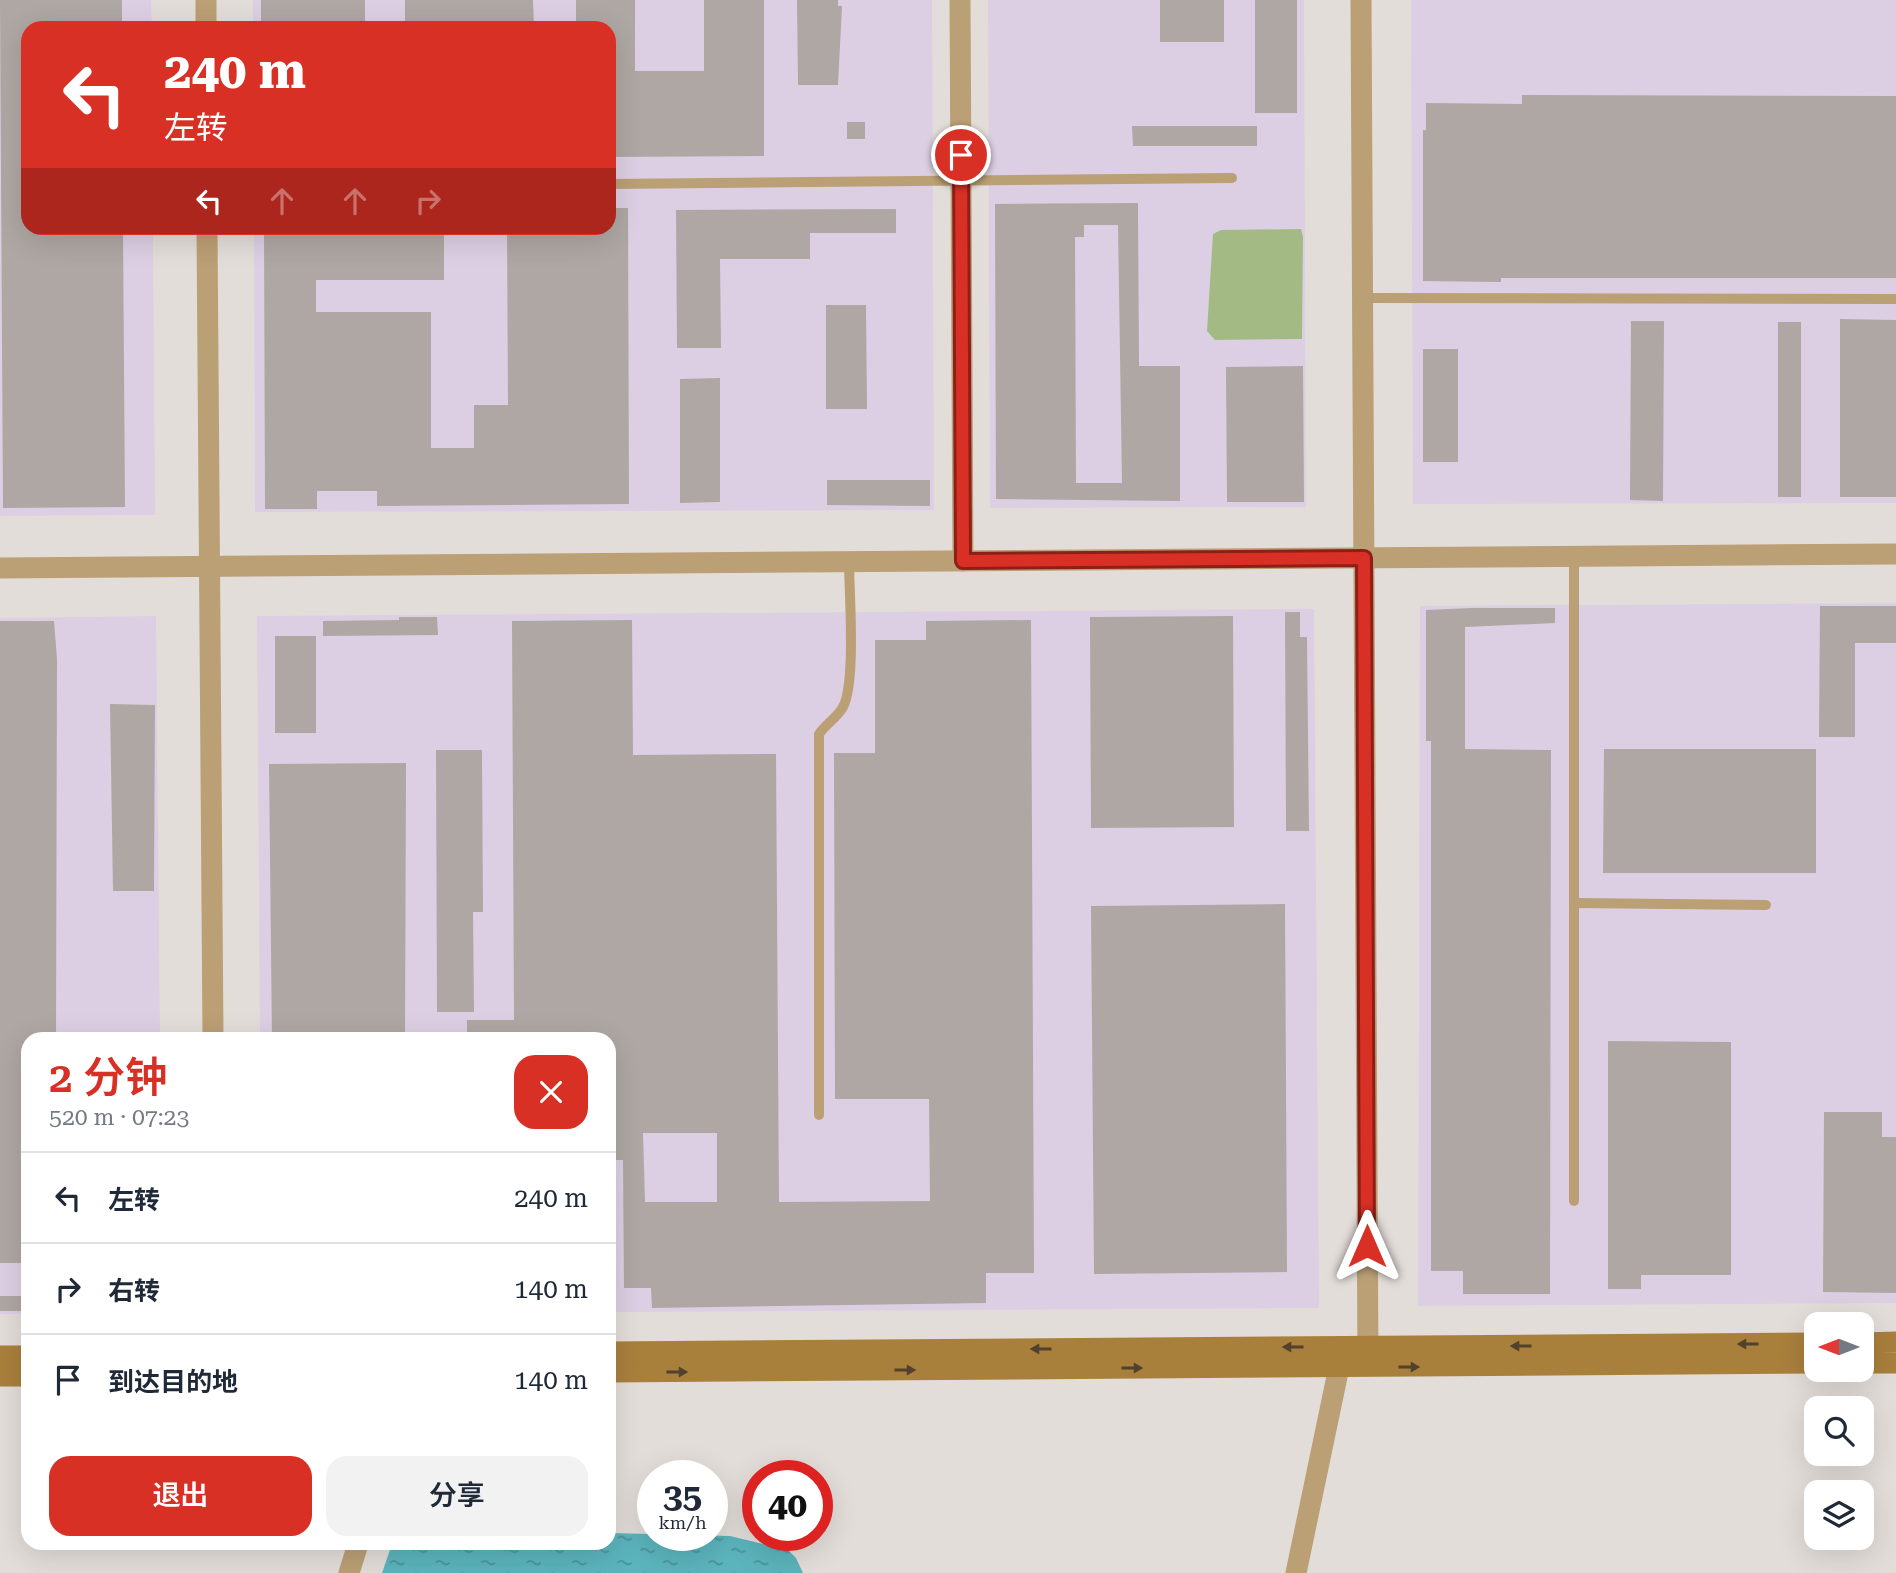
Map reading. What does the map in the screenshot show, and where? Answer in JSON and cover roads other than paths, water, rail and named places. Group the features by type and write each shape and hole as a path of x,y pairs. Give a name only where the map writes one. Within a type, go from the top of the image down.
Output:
{"main road":[{"path":"1874,1343 1896,1342"},
{"path":"616,1372 1339,1367 1368,1357 1804,1343"},
{"path":"616,1352 1804,1363"},
{"path":"0,1356 21,1356"},
{"path":"1874,1363 1896,1363"},
{"path":"0,1376 21,1376"}],"street":[{"path":"206,0 206,21"},
{"path":"960,0 963,561"},
{"path":"1361,0 1368,1357"},
{"path":"208,235 213,1032"},
{"path":"0,568 1896,554"},
{"path":"1296,1573 1339,1367"},
{"path":"349,1573 356,1550"}],"lane":[{"path":"616,184 1232,178"},
{"path":"1362,298 1896,299"},
{"path":"1574,556 1574,1201"},
{"path":"819,1115 819,734 830,718 841,711 850,690 849,562"},
{"path":"1574,903 1766,905"}],"water":[{"path":"616,1533 637,1534 637,1551 728,1551 730,1536 742,1539 742,1551 789,1551 796,1558 803,1573 382,1573 390,1550 616,1550"}]}
